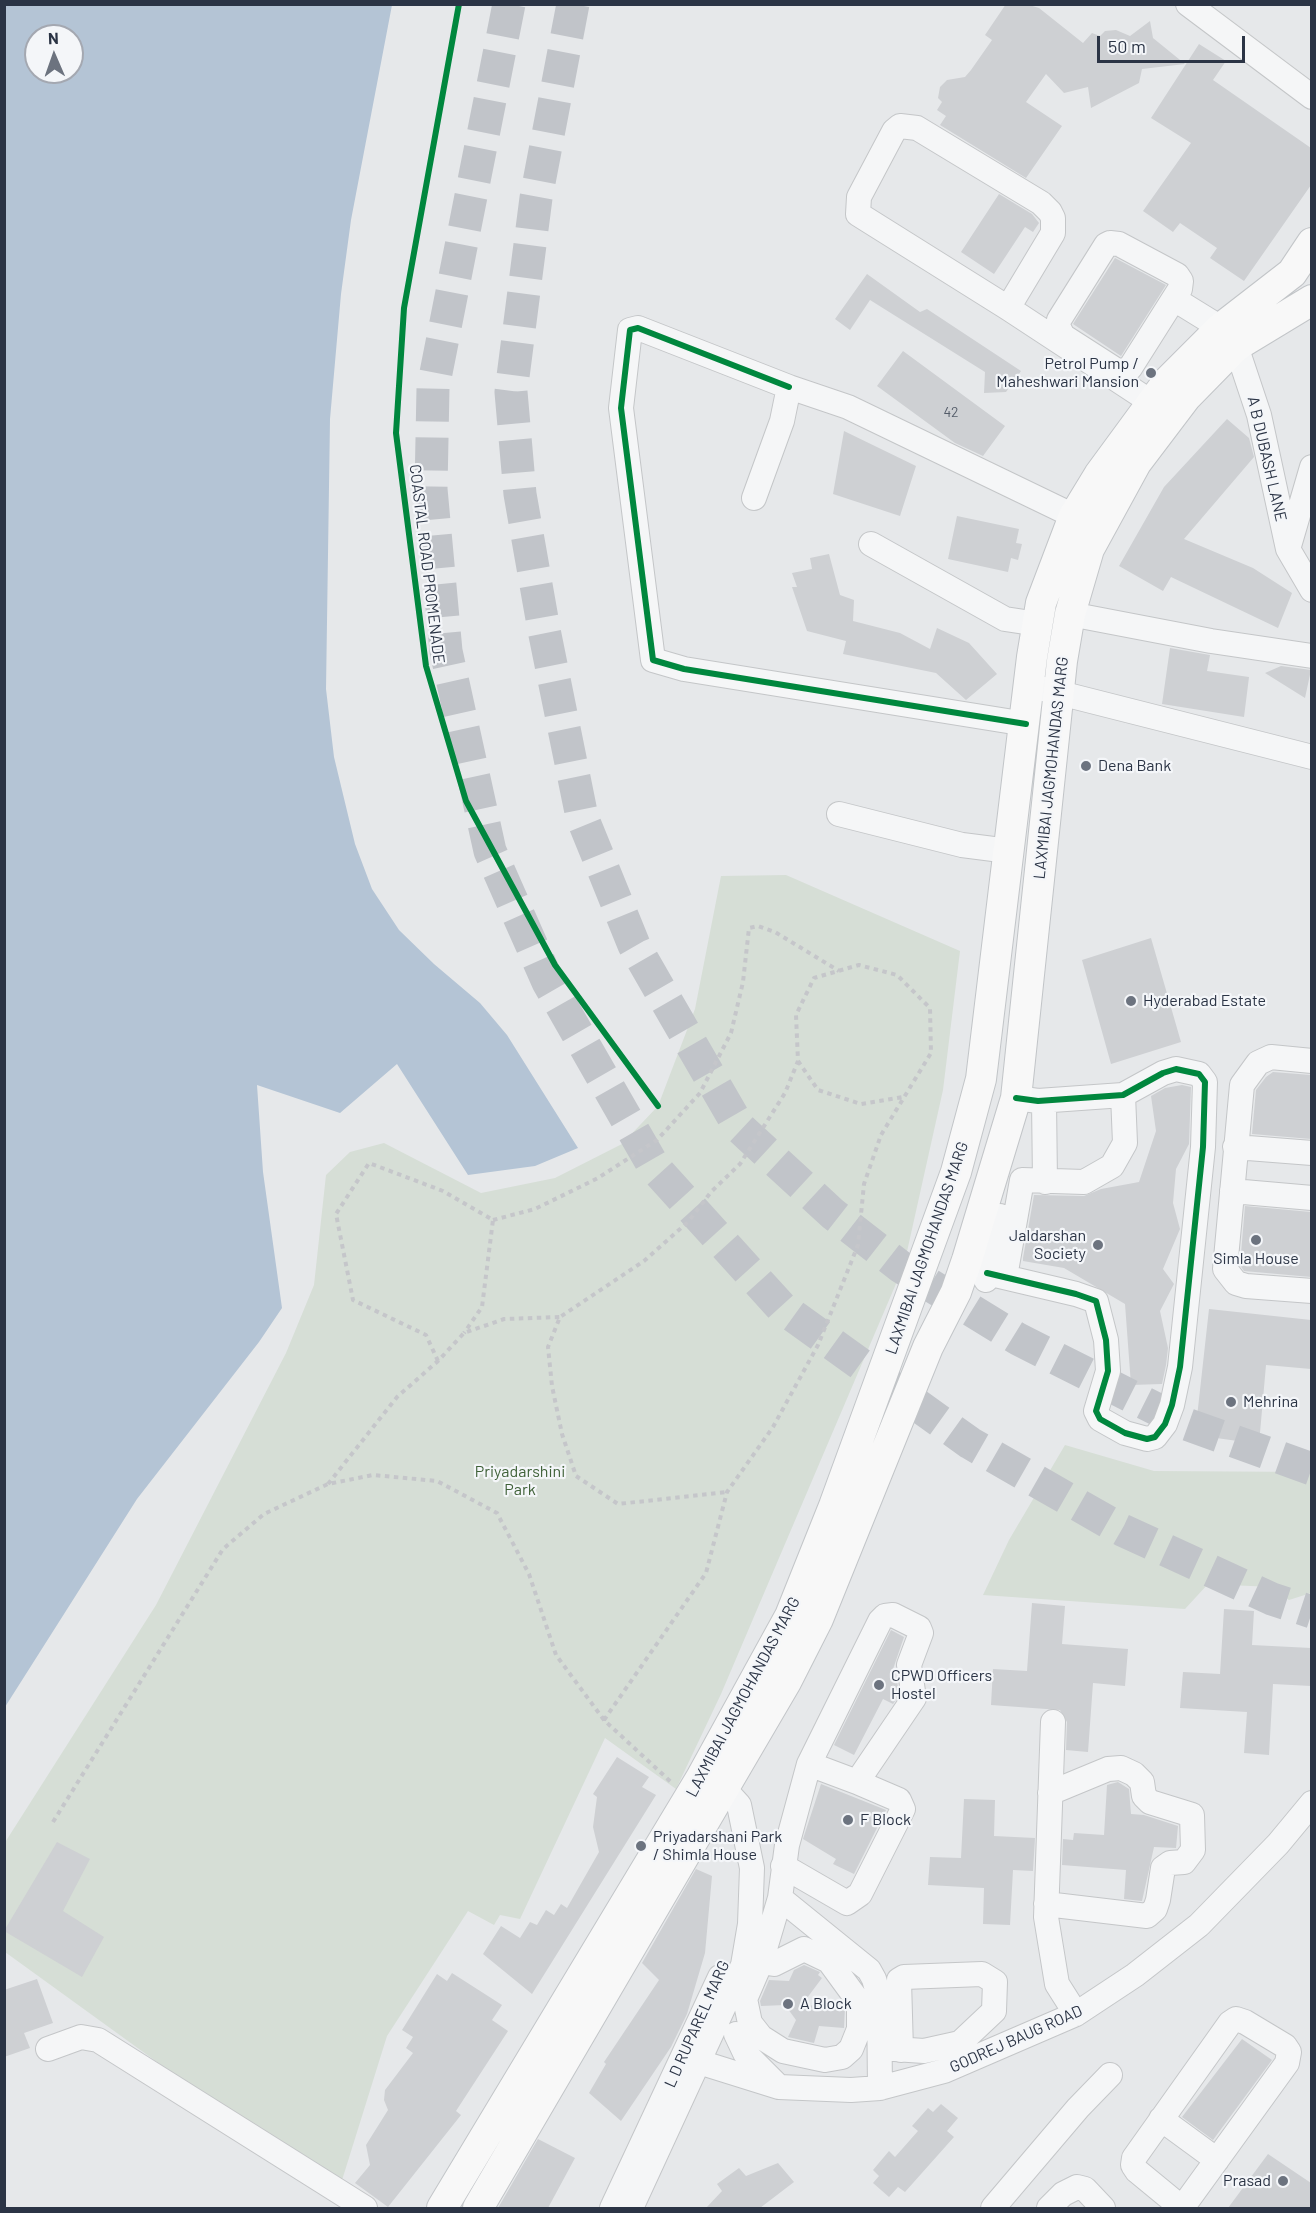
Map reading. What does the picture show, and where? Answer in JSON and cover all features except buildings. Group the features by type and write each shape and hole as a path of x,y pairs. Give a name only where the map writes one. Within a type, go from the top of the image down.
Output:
{"main road":[{"name":"LAXMIBAI JAGMOHANDAS MARG","path":"442,2208 518,2110 705,1788 790,1616 838,1495 956,1172 981,1079 1041,603 1074,516 1099,475 1160,392 1228,337 1292,273 1311,243"},
{"name":"LAXMIBAI JAGMOHANDAS MARG","path":"705,1788 786,1682 818,1619 928,1347 956,1292 1023,1107 1045,820 1059,693 1070,614 1089,549 1136,463 1186,398 1228,337 1311,300"},
{"path":"1014,818 1045,820"},
{"name":"LAXMIBAI JAGMOHANDAS MARG","path":"478,2208 518,2110"}],"street":[{"path":"1188,4 1311,98"},
{"path":"1008,308 1053,233 1053,218 1050,212 1041,203 917,128 900,126 894,131 859,197 858,214 1008,308 1160,392"},
{"path":"1119,244 1177,275 1181,281 1174,299 1126,371 1116,370 1059,332 1059,320 1106,245 1119,244"},
{"path":"1174,299 1228,337"},
{"path":"1026,724 684,669 653,660 621,408 630,330 638,328 789,387 848,407 936,447 1074,516"},
{"name":"A B DUBASH LANE","path":"1228,337 1258,415 1288,549 1311,590"},
{"path":"1136,358 1160,392"},
{"path":"754,498 782,421 789,387"},
{"path":"1288,549 1311,467"},
{"path":"872,544 1005,619 1038,624"},
{"path":"1070,614 1211,641 1311,656"},
{"path":"1030,686 1311,757"},
{"path":"839,814 962,845 1010,851"},
{"path":"1311,1061 1271,1057 1258,1063 1242,1085 1225,1269 1229,1277 1246,1286 1311,1291"},
{"path":"993,1277 1096,1301 1106,1340 1108,1371 1096,1411 1100,1419 1125,1433 1147,1439 1155,1437 1165,1424 1172,1405 1180,1367 1203,1147 1205,1082 1199,1074 1176,1069 1163,1072 1123,1095 1023,1107"},
{"path":"993,1277 1022,1180 1084,1182 1112,1166 1125,1143 1123,1095"},
{"path":"1023,1107 1045,1182"},
{"path":"993,1277 1023,1107"},
{"path":"1235,1147 1311,1153"},
{"path":"1232,1191 1311,1198"},
{"path":"779,2087 747,2041 750,2023 745,1999 761,1962 780,1898 783,1866 809,1764 880,1621 885,1616 893,1615 919,1628 921,1633 909,1665 914,1698 857,1782"},
{"path":"1053,1722 1046,1917 1057,1984 1076,2014"},
{"path":"783,1866 847,1903 860,1894 903,1809 899,1800 809,1764"},
{"path":"1046,1904 1147,1916 1155,1909 1158,1900 1163,1868 1170,1863 1184,1862 1193,1850 1192,1815 1150,1802 1144,1796 1142,1782 1134,1774 1121,1768 1108,1769 1050,1793"},
{"name":"L D RUPAREL MARG","path":"612,2208 691,2060 727,1960 743,1923 740,1869 747,1850 739,1805 705,1788"},
{"name":"GODREJ BAUG ROAD","path":"691,2060 779,2087 851,2090 880,2088 944,2071 1076,2014 1135,1975 1199,1925 1278,1845 1311,1803"},
{"path":"780,1898 869,1970 879,1996 890,2049"},
{"path":"747,2041 825,2060 842,2057 851,2049 859,2029 859,2002 829,1961 804,1949 774,1964 761,1962"},
{"path":"880,2088 890,2049 899,1980 904,1977 982,1974 995,1982 994,2012 960,2043 924,2051 890,2049"},
{"path":"1236,2019 1285,2046 1289,2052 1287,2063 1216,2160 1182,2208 1133,2165 1134,2158 1161,2119 1230,2023 1236,2019"},
{"path":"48,2049 81,2037 98,2040 365,2208"},
{"path":"632,2208 691,2060"},
{"path":"993,2208 1078,2108 1110,2075"},
{"path":"1161,2119 1216,2160"},
{"path":"1049,2208 1063,2194 1077,2187 1085,2189 1103,2208"}],"path":[{"path":"438,1361 426,1335 353,1300 336,1214 369,1163 443,1191 494,1220 535,1209 598,1178 657,1140 700,1093 731,1033 743,982 749,928 758,926 775,932 839,971"},
{"path":"464,1333 504,1318 560,1317 644,1261 688,1222 711,1192 740,1164 786,1093 798,1061 796,1016 814,978 859,965 897,975 930,1008 931,1053 880,1135 864,1184 858,1245 818,1345 773,1427 727,1492 706,1573 604,1720"},
{"path":"798,1061 818,1090 861,1104 903,1097"},
{"path":"328,1484 397,1397 438,1361 464,1333 482,1306 494,1220"},
{"path":"560,1317 548,1347 562,1434 576,1476 618,1504 727,1492"},
{"path":"53,1822 223,1550 264,1514 328,1484 373,1475 437,1481 498,1513 529,1574 556,1655 604,1720 664,1778 705,1788"}],"green space":[{"name":"Priyadarshini Park","path":"786,875 960,951 943,1090 904,1265 721,1694 676,1789 605,1738 520,1919 500,1915 494,1925 468,1911 387,2036 338,2193 5,1952 4,1844 156,1605 286,1353 314,1285 326,1175 350,1152 384,1143 481,1193 555,1178 622,1144 658,1106 695,1009 721,876"},
{"path":"1065,1445 1154,1471 1311,1472 1311,1593 1289,1600 1272,1587 1208,1584 1185,1609 983,1595 1009,1540"}],"water":[{"path":"5,4 392,5 351,220 341,294 330,419 326,689 334,757 355,844 372,889 399,930 434,964 480,1003 507,1035 578,1148 535,1166 468,1175 397,1064 340,1113 257,1085 263,1172 282,1308 259,1342 137,1499 5,1707"}],"tunnel":[{"path":"509,4 433,388 431,489 446,651 490,851 548,982 654,1167 781,1307 970,1443 1122,1530 1272,1599 1312,1612"},
{"path":"573,4 536,198 511,392 520,494 544,630 582,817 634,945 739,1127 833,1214 901,1267 1018,1339 1186,1424 1312,1469"}],"cycle path":[{"name":"COASTAL ROAD PROMENADE","path":"459,4 404,308 396,433 426,666 466,801 555,965 658,1106"},
{"path":"789,387 638,328 630,330 621,408 653,660 684,669 1026,724"},
{"path":"987,1273 1076,1294 1096,1301 1106,1340 1108,1371 1096,1411 1100,1419 1125,1433 1147,1439 1155,1437 1165,1424 1172,1405 1180,1367 1203,1147 1205,1082 1199,1074 1176,1069 1163,1073 1123,1095 1038,1101 1016,1098"}],"place":[{"name":"Petrol Pump / Maheshwari Mansion","path":"1151,373"},
{"name":"Dena Bank","path":"1086,766"},
{"name":"Hyderabad Estate","path":"1131,1001"},
{"name":"Simla House","path":"1256,1240"},
{"name":"Jaldarshan Society","path":"1098,1245"},
{"name":"Mehrina","path":"1231,1402"},
{"name":"CPWD Officers Hostel","path":"879,1685"},
{"name":"F Block","path":"848,1820"},
{"name":"Priyadarshani Park / Shimla House","path":"641,1846"},
{"name":"A Block","path":"788,2004"},
{"name":"Prasad","path":"1283,2181"}]}
